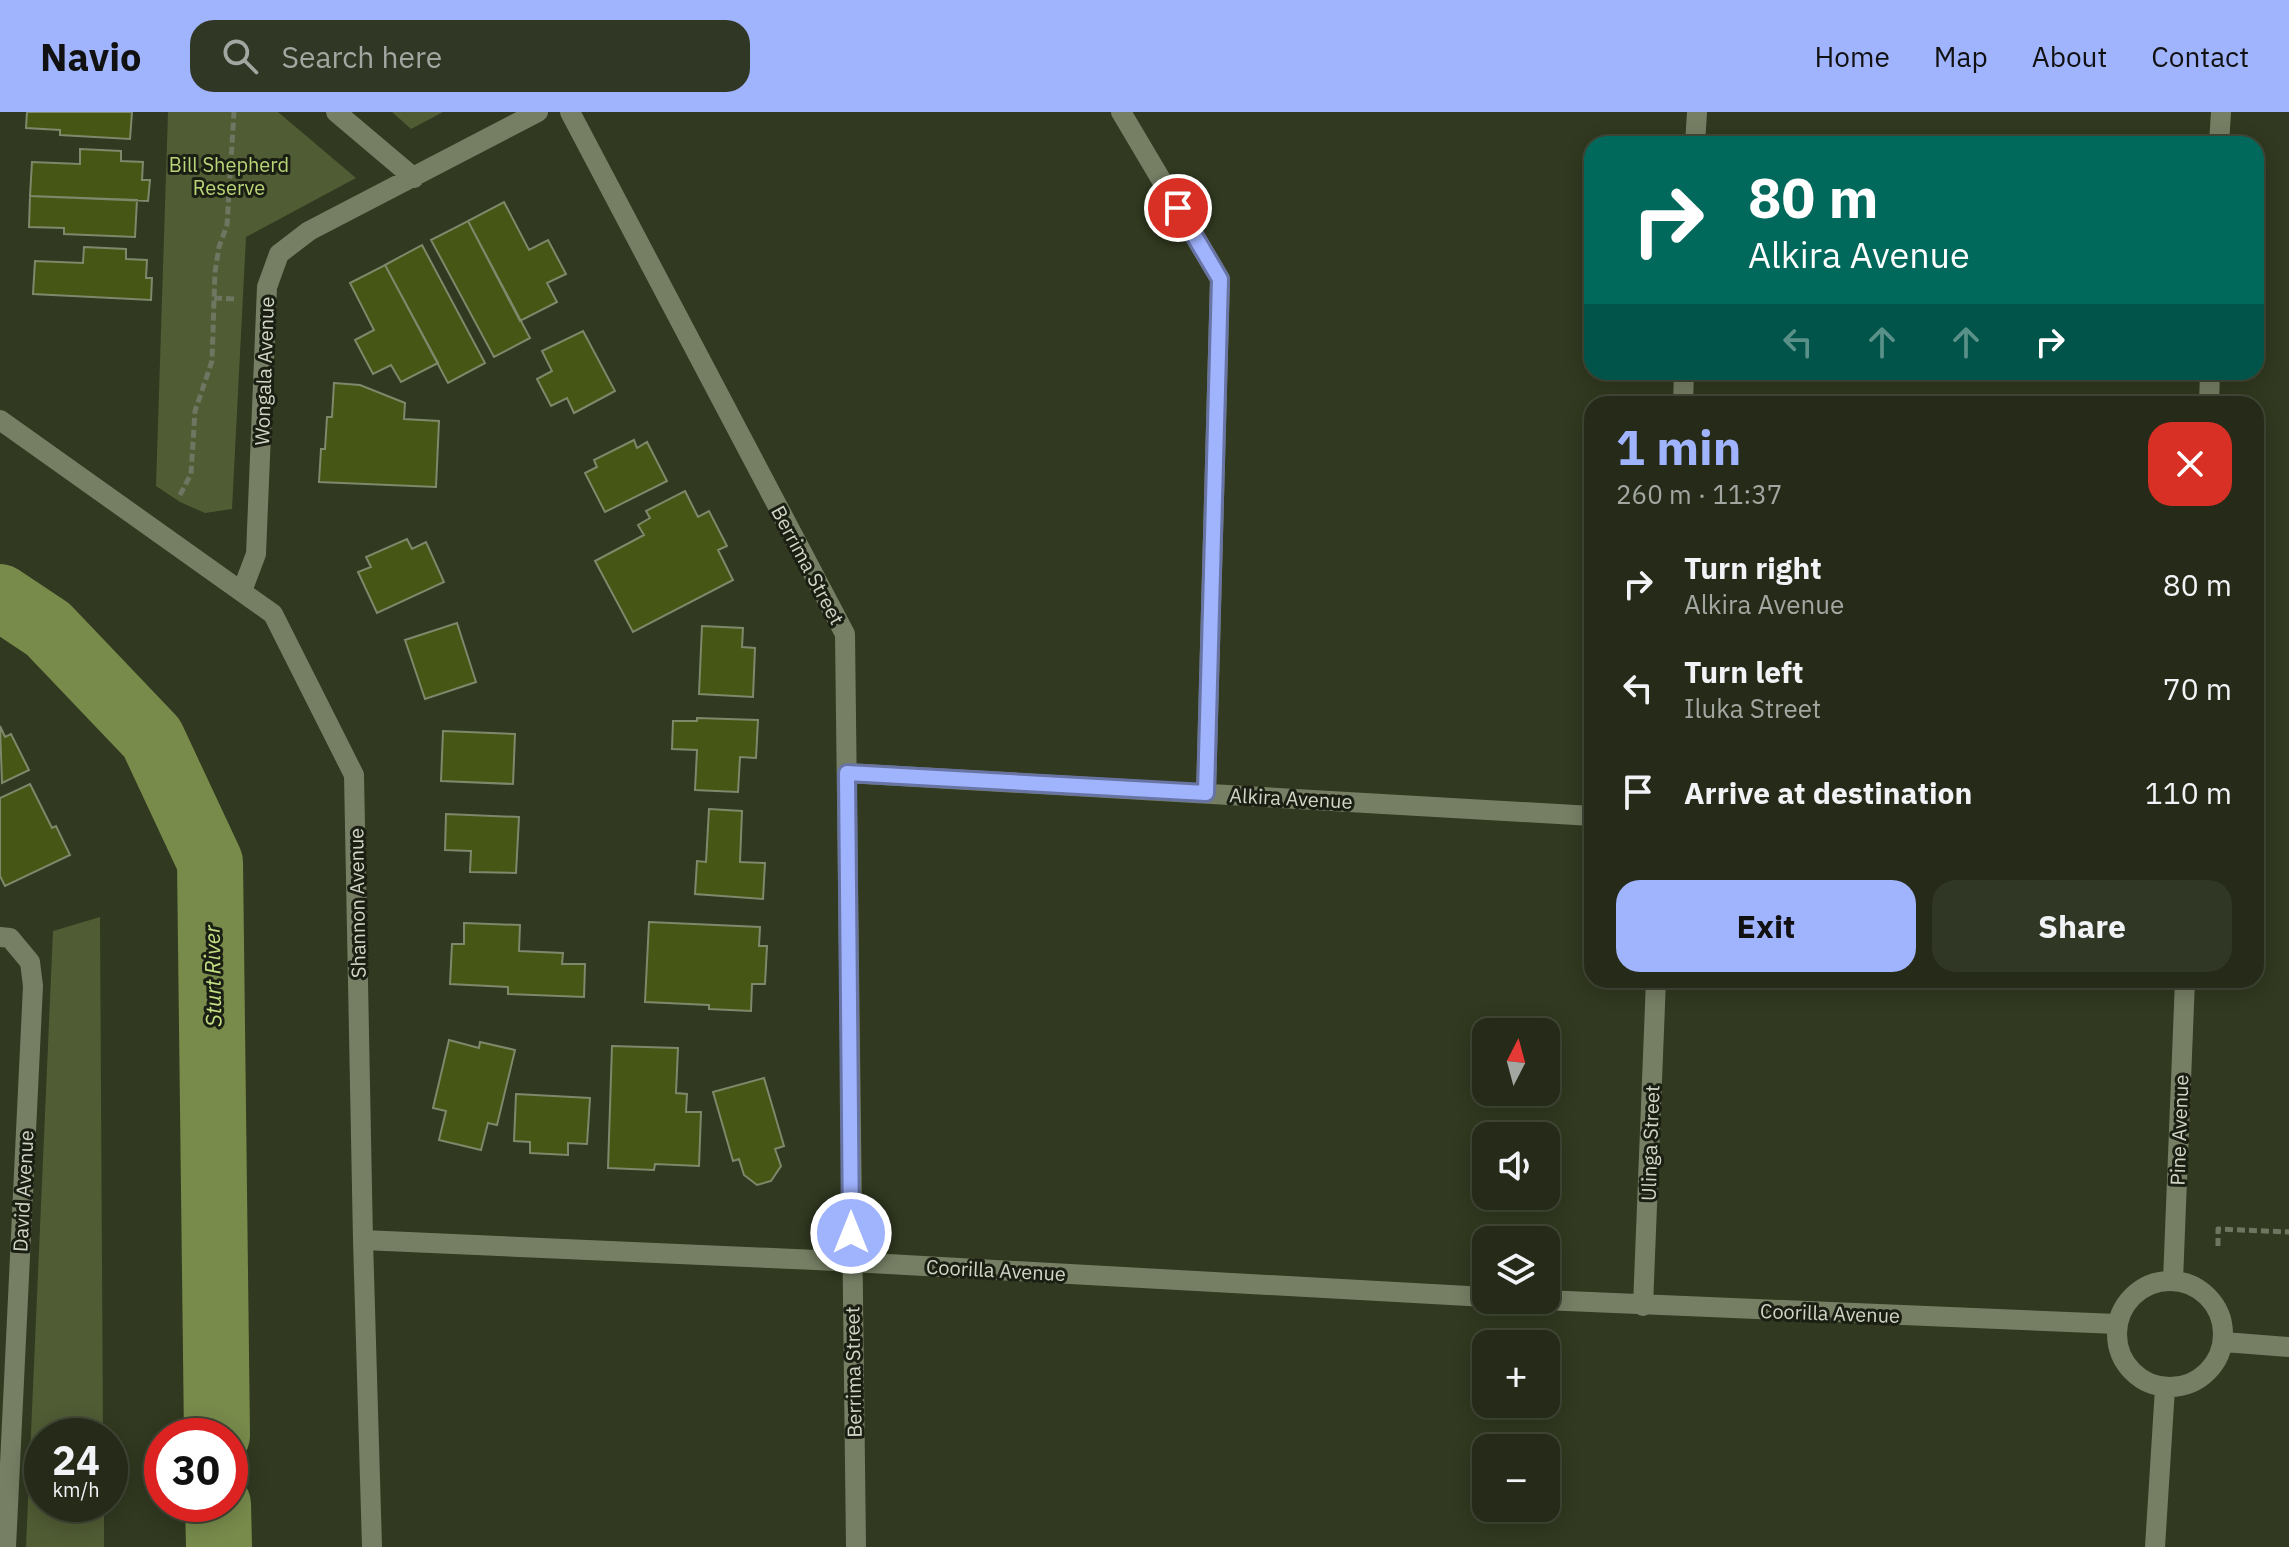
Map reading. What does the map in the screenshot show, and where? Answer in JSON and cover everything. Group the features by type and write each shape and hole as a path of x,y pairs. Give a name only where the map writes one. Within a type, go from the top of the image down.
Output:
{"street":[{"path":"336,112 414,178"},
{"name":"Wongala Avenue","path":"242,591 256,554 267,287 279,254 309,231 538,112"},
{"name":"Berrima Street","path":"570,112 845,634 856,1547"},
{"path":"1121,112 1220,279 1206,793"},
{"path":"1696,136 1697,112"},
{"path":"2220,136 2221,112"},
{"name":"Shannon Avenue","path":"0,420 273,614 354,775 372,1547"},
{"name":"Alkira Avenue","path":"847,773 1584,816"},
{"name":"David Avenue","path":"5,938 30,962 33,986 6,1547"},
{"name":"Ulinga Street","path":"1643,1306 1656,988"},
{"name":"Pine Avenue","path":"2173,1281 2185,988"},
{"name":"Coorilla Avenue","path":"363,1240 852,1262 1472,1296"},
{"path":"2173,1281 2208,1295 2223,1322 2224,1342 2213,1368 2192,1384 2165,1388 2135,1375 2118,1348 2117,1324 2127,1301 2149,1284 2173,1281"},
{"name":"Coorilla Avenue","path":"1560,1301 2117,1324"},
{"path":"2224,1342 2289,1347"},
{"path":"2155,1547 2165,1388"}],"path":[{"path":"180,495 191,474 195,411 212,361 217,259 227,225 234,112"},
{"path":"214,298 236,299"},
{"path":"2218,1246 2218,1229 2289,1232"}],"green space":[{"name":"Bill Shepherd Reserve","path":"168,112 278,112 356,178 246,237 232,509 205,513 180,502 156,486"},
{"path":"392,112 443,112 411,129"},
{"path":"100,917 103,1418 32,1418 53,931"},
{"path":"27,1522 104,1522 104,1547 26,1547"}],"building":[{"path":"27,112 132,112 130,139 60,135 60,130 26,128"},
{"path":"80,149 121,151 121,161 143,162 142,180 150,180 148,201 30,196 32,162 80,164"},
{"path":"30,196 137,200 135,237 64,234 64,228 29,227"},
{"path":"504,202 529,250 548,240 566,274 547,283 557,302 520,321 468,221"},
{"path":"468,221 530,338 494,357 431,240"},
{"path":"422,245 485,363 448,383 385,265"},
{"path":"84,247 126,249 126,259 147,260 146,278 152,278 151,300 33,294 35,261 83,263"},
{"path":"385,265 438,363 401,382 391,365 373,374 355,340 374,330 350,283"},
{"path":"583,331 615,391 574,413 567,398 551,406 537,379 552,371 542,351"},
{"path":"334,383 360,385 405,403 404,419 439,421 436,487 319,482 327,417 332,417"},
{"path":"634,440 637,448 647,442 667,481 605,512 585,473 597,467 594,460"},
{"path":"685,491 698,517 709,511 727,546 718,550 733,580 633,632 595,561 644,535 638,525 650,518 646,511"},
{"path":"407,539 412,549 426,542 444,582 377,613 358,572 371,567 366,557"},
{"path":"457,623 476,682 425,699 405,640"},
{"path":"702,626 743,628 742,647 755,648 753,697 699,694"},
{"path":"697,718 758,720 756,758 740,757 738,792 695,790 697,750 672,749 673,721 697,721"},
{"path":"0,726 5,737 11,734 29,770 2,783"},
{"path":"443,731 515,734 513,784 441,781"},
{"path":"30,784 52,828 56,826 70,855 5,886 0,876 0,798"},
{"path":"709,809 742,811 740,862 765,863 763,899 695,894 697,861 706,862"},
{"path":"446,814 519,817 516,873 470,872 471,851 445,850"},
{"path":"649,922 760,927 759,946 767,946 765,984 752,984 751,1011 709,1009 709,1005 645,1002"},
{"path":"464,923 520,925 519,951 563,953 562,964 585,964 584,997 508,994 508,987 450,984 452,944 464,944"},
{"path":"449,1040 479,1048 480,1042 515,1050 497,1125 488,1123 481,1150 439,1140 446,1111 433,1108"},
{"path":"612,1046 678,1048 676,1093 687,1094 686,1112 701,1112 699,1166 655,1164 654,1170 608,1168"},
{"path":"764,1078 784,1146 775,1149 781,1166 771,1181 757,1185 744,1175 739,1159 733,1161 713,1092"},
{"path":"516,1094 590,1098 587,1144 568,1143 568,1155 530,1153 530,1142 514,1141"}],"waterway":[{"name":"Sturt River","path":"0,597 48,629 152,738 210,862 217,1418"},
{"name":"Sturt River","path":"218,1522 219,1547"}],"route":[{"path":"851,1233 847,773 1206,793 1220,279 1178,208"}]}
